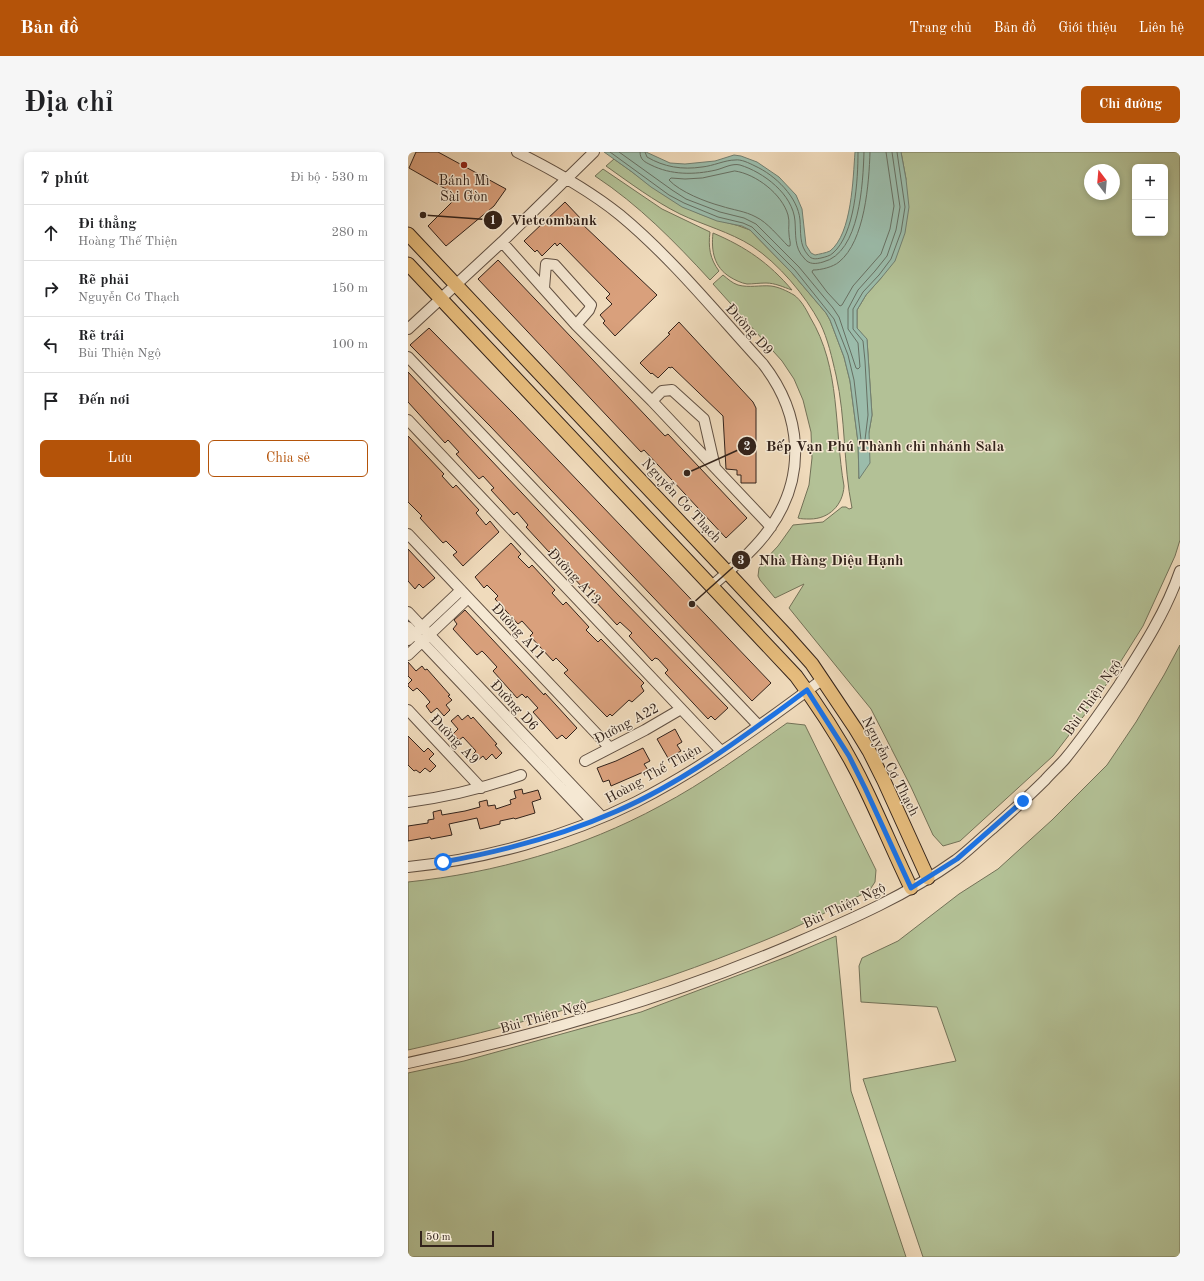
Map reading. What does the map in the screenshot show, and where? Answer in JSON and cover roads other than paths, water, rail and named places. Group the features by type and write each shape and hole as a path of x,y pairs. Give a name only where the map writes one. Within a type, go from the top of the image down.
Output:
{"main road":[{"name":"Nguyễn Cơ Thạch","path":"408,234 788,637 823,678 869,751 928,878"},
{"path":"408,264 796,676 807,690 849,756 911,888"}],"street":[{"name":"Đường D9","path":"517,152 567,178 596,196 645,237 686,279 773,376 787,403 795,436 796,455 791,487 782,508 771,527 749,553 712,586"},
{"path":"408,329 502,242 594,152"},
{"path":"502,242 576,324 652,401 771,527"},
{"path":"544,288 546,264 555,265 591,305 590,310 576,324"},
{"path":"408,357 758,725"},
{"path":"652,401 662,391 672,390 704,419 715,467"},
{"name":"Đường A13","path":"408,420 721,751"},
{"name":"Đường A11","path":"408,534 610,748"},
{"name":"Bùi Thiện Ngộ","path":"408,1063 534,1034 650,998 743,965 888,901 928,878 957,859 1023,801 1064,760 1108,701 1136,658 1158,622 1180,571"},
{"path":"408,655 422,642 426,631 465,594"},
{"name":"Đường D6","path":"408,612 597,819"},
{"path":"410,634 426,631"},
{"name":"Đường D6","path":"410,634 422,642 597,819"},
{"name":"Hoàng Thế Thiện","path":"408,867 450,861 511,848 562,832 617,811 665,786 721,751 823,678"},
{"name":"Đường A22","path":"585,761 681,709"},
{"name":"Đường A9","path":"408,710 482,788"},
{"path":"408,802 482,788 521,775"}],"water":[{"path":"604,152 646,152 670,163 685,164 715,161 734,155 757,162 779,177 796,195 802,209 806,245 811,253 815,255 830,251 837,243 843,232 850,205 855,152 901,152 909,207 905,233 895,261 866,295 857,310 857,328 867,339 872,415 869,432 870,463 859,479 858,442 850,381 844,357 826,313 792,273 750,230 742,226 717,221 682,207 651,187"}],"place":[{"name":"Bánh Mì Sài Gòn","path":"464,165"},
{"name":"Vietcombank","path":"423,215"},
{"name":"Bếp Vạn Phú Thành chi nhánh Sala","path":"687,473"},
{"name":"Nhà Hàng Diệu Hạnh","path":"692,604"}]}
